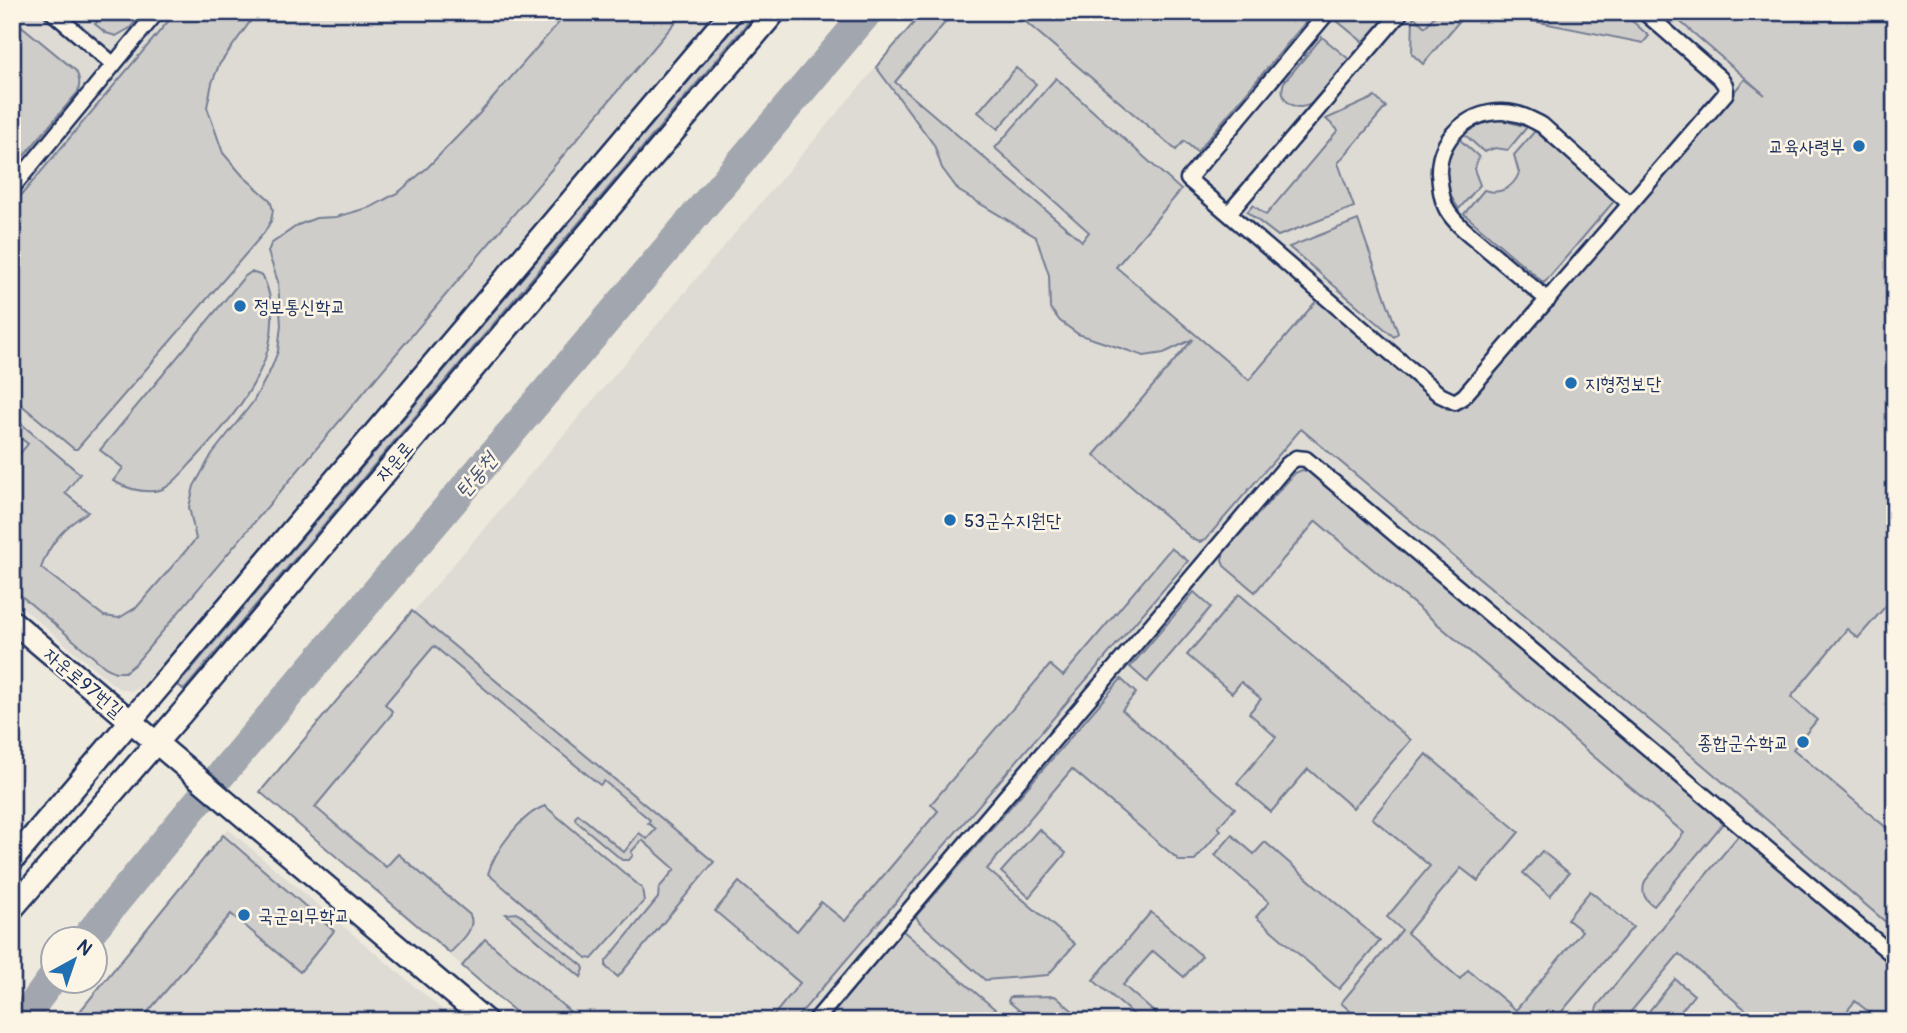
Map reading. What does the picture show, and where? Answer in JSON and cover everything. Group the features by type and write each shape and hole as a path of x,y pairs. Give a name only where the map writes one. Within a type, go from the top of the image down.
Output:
{"street":[{"path":"52,12 113,64"},
{"path":"12,188 157,12"},
{"name":"자운로","path":"12,861 731,12"},
{"name":"자운로","path":"12,909 156,743 775,12"},
{"path":"1328,12 1188,179 1447,400 1455,402 1464,396 1726,93 1720,78 1644,12"},
{"path":"1229,213 1401,12"},
{"path":"1548,300 1465,230 1447,209 1439,167 1446,142 1455,131 1475,117 1490,112 1518,114 1529,118 1542,125 1629,203"},
{"path":"816,1021 1288,464 1296,458 1306,459 1895,957"},
{"name":"자운로97번길","path":"12,621 486,1021"}],"shaded area":[{"name":"정보통신학교","path":"12,12 717,12 152,677 136,690 130,691 118,688 110,682 12,599"},
{"path":"105,12 144,12 130,28 116,36 106,33 95,24"},
{"path":"176,12 257,12 219,65 207,107 223,153 243,176 270,200 273,210 271,221 264,233 77,449 74,449 12,397 12,206"},
{"path":"568,12 684,12 135,664 125,672 115,672 105,667 12,588 12,463 28,444 12,431 12,416 80,474 65,493 88,512 59,536 41,568 104,616 119,618 137,607 196,539 189,507 194,486 212,454 253,402 271,369 278,351 281,325 278,282 268,252 271,244 298,225 316,218 336,217 371,207 399,192 428,167 479,114"},
{"path":"747,12 757,12 184,690 178,685"},
{"name":"53군수지원단","path":"923,12 1895,12 1895,1021 526,1021 260,792"},
{"path":"923,12 954,12 895,82 1082,241 1089,232 995,148 1056,78 1181,190 1116,267 1249,380 1318,299 1447,409 1466,406 1745,79 1765,95 1669,12 1895,12 1895,602 1891,600 1858,638 1847,629 1791,697 1817,720 1793,749 1895,835 1895,930 1696,759 1301,429 1206,539 1200,542 1194,540 1094,455 1193,339 1164,353 1144,356 1078,334 1060,321 1050,308 1049,275 1036,237 959,191 942,168 934,145 876,67"},
{"path":"1014,12 1314,12 1197,152 1184,141 1176,150"},
{"path":"1342,12 1390,12 1364,43 1336,20"},
{"path":"1438,12 1467,12 1423,64 1412,54 1413,16 1425,27"},
{"path":"1524,12 1622,12 1649,36 1643,43 1523,19"},
{"path":"12,18 76,71 79,84 78,92 12,170"},
{"path":"1322,37 1350,60 1312,103 1294,106 1283,94 1284,82"},
{"path":"1016,68 1036,84 998,129 978,112"},
{"path":"1375,97 1386,107 1338,163 1354,207 1278,236 1247,212 1253,205 1266,215 1338,130 1326,119"},
{"path":"1498,119 1527,127 1508,150 1495,148 1484,152 1463,133 1477,124"},
{"path":"1535,131 1615,200 1544,283 1464,214 1484,190 1501,191 1513,183 1519,173 1514,155"},
{"path":"1458,138 1479,157 1474,169 1480,185 1459,209 1453,201 1446,174 1449,156"},
{"path":"1358,220 1398,333 1394,337 1289,247"},
{"path":"251,272 263,276 271,302 272,328 267,352 245,398 213,439 170,485 160,490 142,491 113,481 123,468 100,450 244,277"},
{"path":"1302,470 1311,472 1720,819 1722,825 1654,906 1644,895 1645,881 1684,833 1316,521 1255,592 1224,566 1224,552 1295,473"},
{"path":"1171,548 1188,561 794,1021 769,1021 800,983 715,911 739,882 797,931 821,902 845,921 938,811 931,804 1050,665 1063,676"},
{"path":"1194,592 1211,607 1147,682 1130,667"},
{"path":"1239,594 1411,740 1353,808 1308,769 1271,812 1237,783 1276,737 1249,713 1261,699 1241,682 1232,693 1187,655"},
{"path":"412,611 714,862 618,977 606,967 606,961 658,898 659,888 675,869 642,840 631,852 633,855 629,860 622,860 575,818 578,814 624,852 639,833 647,839 656,829 648,823 650,820 604,781 600,785 434,646 385,704 392,714 315,807 386,867 398,854 470,915 472,920 469,931 450,953 260,792"},
{"path":"1121,679 1136,693 1122,710 1235,808 1218,827 1221,830 1194,861 1180,861 1072,769 987,869 1075,944 1048,975 985,980 919,922 916,916"},
{"path":"1426,754 1519,832 1478,881 1461,868 1407,933 1460,979 1468,970 1516,1010 1582,931 1567,919 1590,891 1633,927 1554,1021 1361,1021 1341,1003 1402,930 1387,917 1430,866 1372,818"},
{"path":"545,806 642,888 644,901 592,959 587,958 488,874 496,855 510,834 527,817"},
{"name":"국군의무학교","path":"228,829 456,1021 72,1021 93,995 108,995 108,977"},
{"path":"1039,829 1066,853 1029,897 1001,872"},
{"path":"223,835 334,931 300,972 231,914 147,1013 156,1021 72,1021 93,995 108,995 108,977"},
{"path":"1232,835 1254,854 1265,842 1380,941 1339,989 1256,917 1269,902 1215,855"},
{"path":"1739,835 1895,966 1895,1021 1880,1021 1855,1001 1839,1021 1738,1021 1746,1010 1679,954 1623,1021 1600,1021 1596,1010 1598,1005"},
{"path":"1542,851 1569,873 1550,896 1523,873"},
{"path":"1151,912 1202,956 1184,977 1153,951 1123,985 1164,1021 1141,1021 1093,980"},
{"path":"518,913 583,966 581,977 506,914"},
{"path":"902,930 1009,1021 827,1021"},
{"path":"485,939 581,1021 526,1021 462,966"},
{"path":"1675,979 1694,995 1673,1021 1641,1021"},
{"path":"1055,996 1085,1021 1032,1021 1008,1001 1010,997"}],"waterway":[{"name":"탄동천","path":"96,925 190,811 868,12"},
{"name":"탄동천","path":"21,1021 40,995"}],"place":[{"name":"교육사령부","path":"1859,146"},
{"name":"정보통신학교","path":"240,306"},
{"name":"지형정보단","path":"1571,383"},
{"name":"53군수지원단","path":"950,520"},
{"name":"종합군수학교","path":"1803,742"},
{"name":"국군의무학교","path":"244,915"}]}
